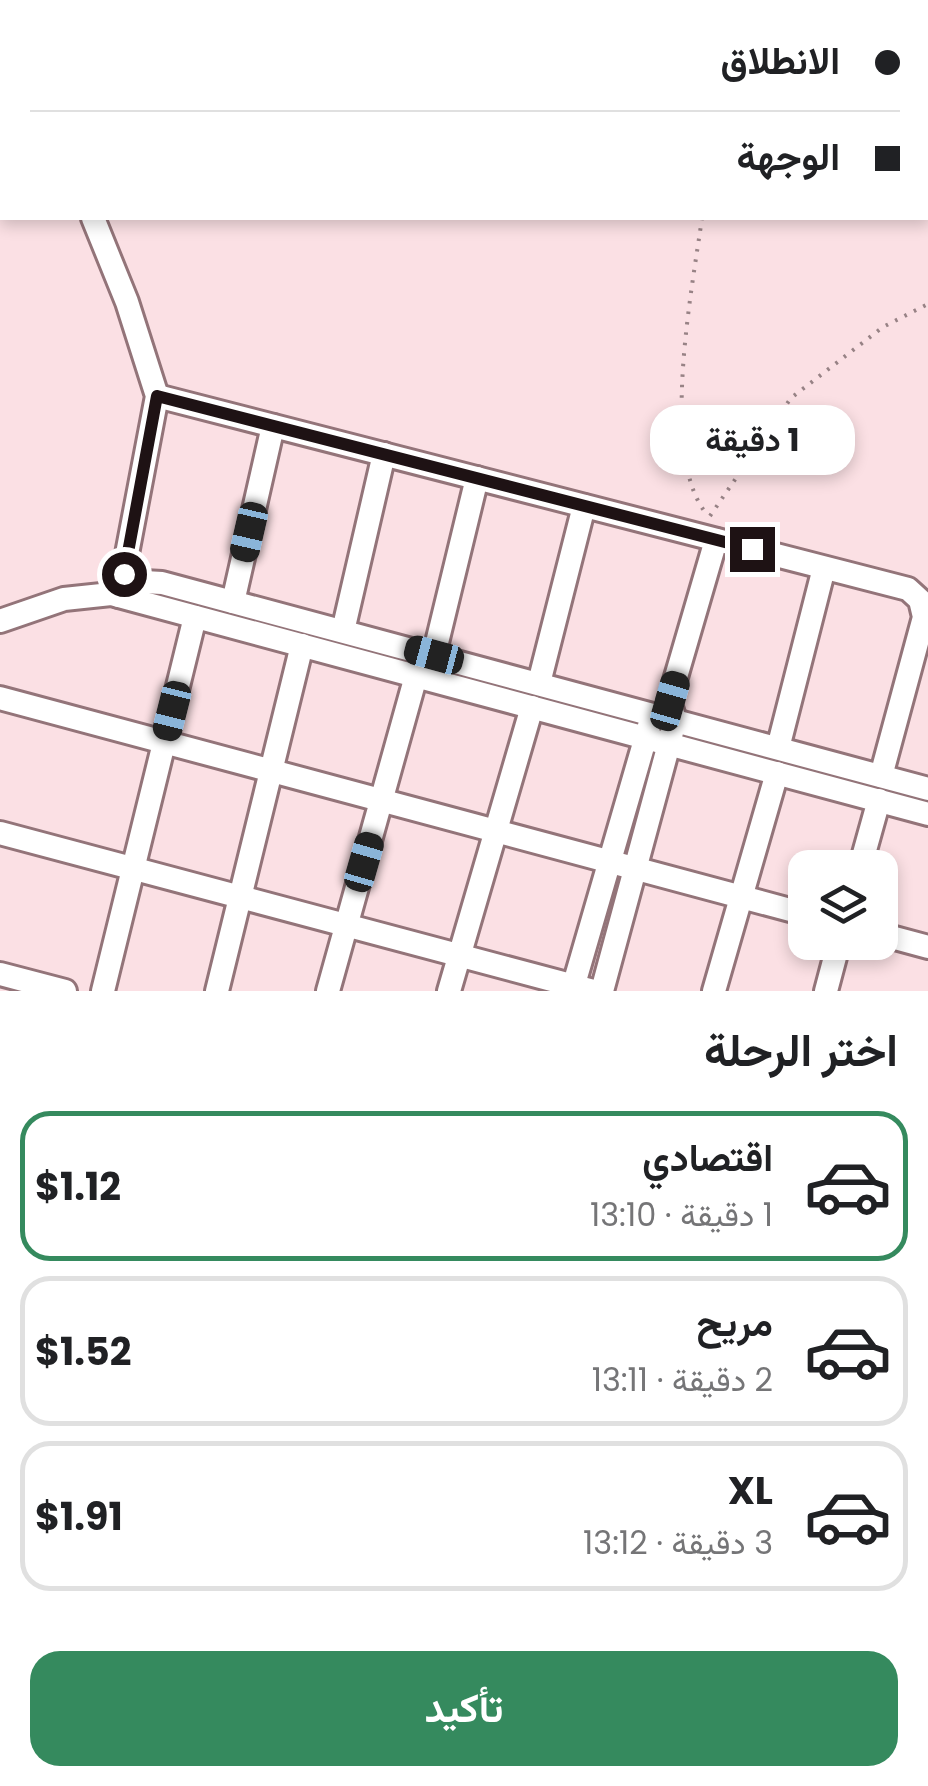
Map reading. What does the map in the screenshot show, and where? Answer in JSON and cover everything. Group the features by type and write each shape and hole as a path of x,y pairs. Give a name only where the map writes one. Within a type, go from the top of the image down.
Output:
{"street":[{"path":"94,220 127,302 157,396 117,592"},
{"path":"157,396 584,506 707,531 914,592 923,608 925,627 880,776"},
{"path":"233,602 273,426"},
{"path":"342,631 384,454"},
{"path":"434,655 477,478"},
{"path":"539,683 584,506"},
{"path":"602,991 670,744 666,712 707,531"},
{"path":"778,748 824,568"},
{"path":"0,621 64,599 117,592 144,582 162,583 539,683 666,712 928,789"},
{"path":"117,592 928,814"},
{"path":"102,991 195,616"},
{"path":"217,991 302,645"},
{"path":"328,991 416,676"},
{"path":"0,698 788,909"},
{"path":"449,991 532,707"},
{"path":"0,832 580,989 610,862 646,738 666,712"},
{"path":"714,991 777,773"},
{"path":"865,850 879,800"},
{"path":"898,939 928,947"},
{"path":"826,991 834,960"},
{"path":"0,974 65,991"}],"path":[{"path":"702,220 686,322 683,404 691,486 707,531"},
{"path":"707,531 791,398 883,326 928,304"}],"route":[{"path":"124,574 157,396 752,549"}]}
